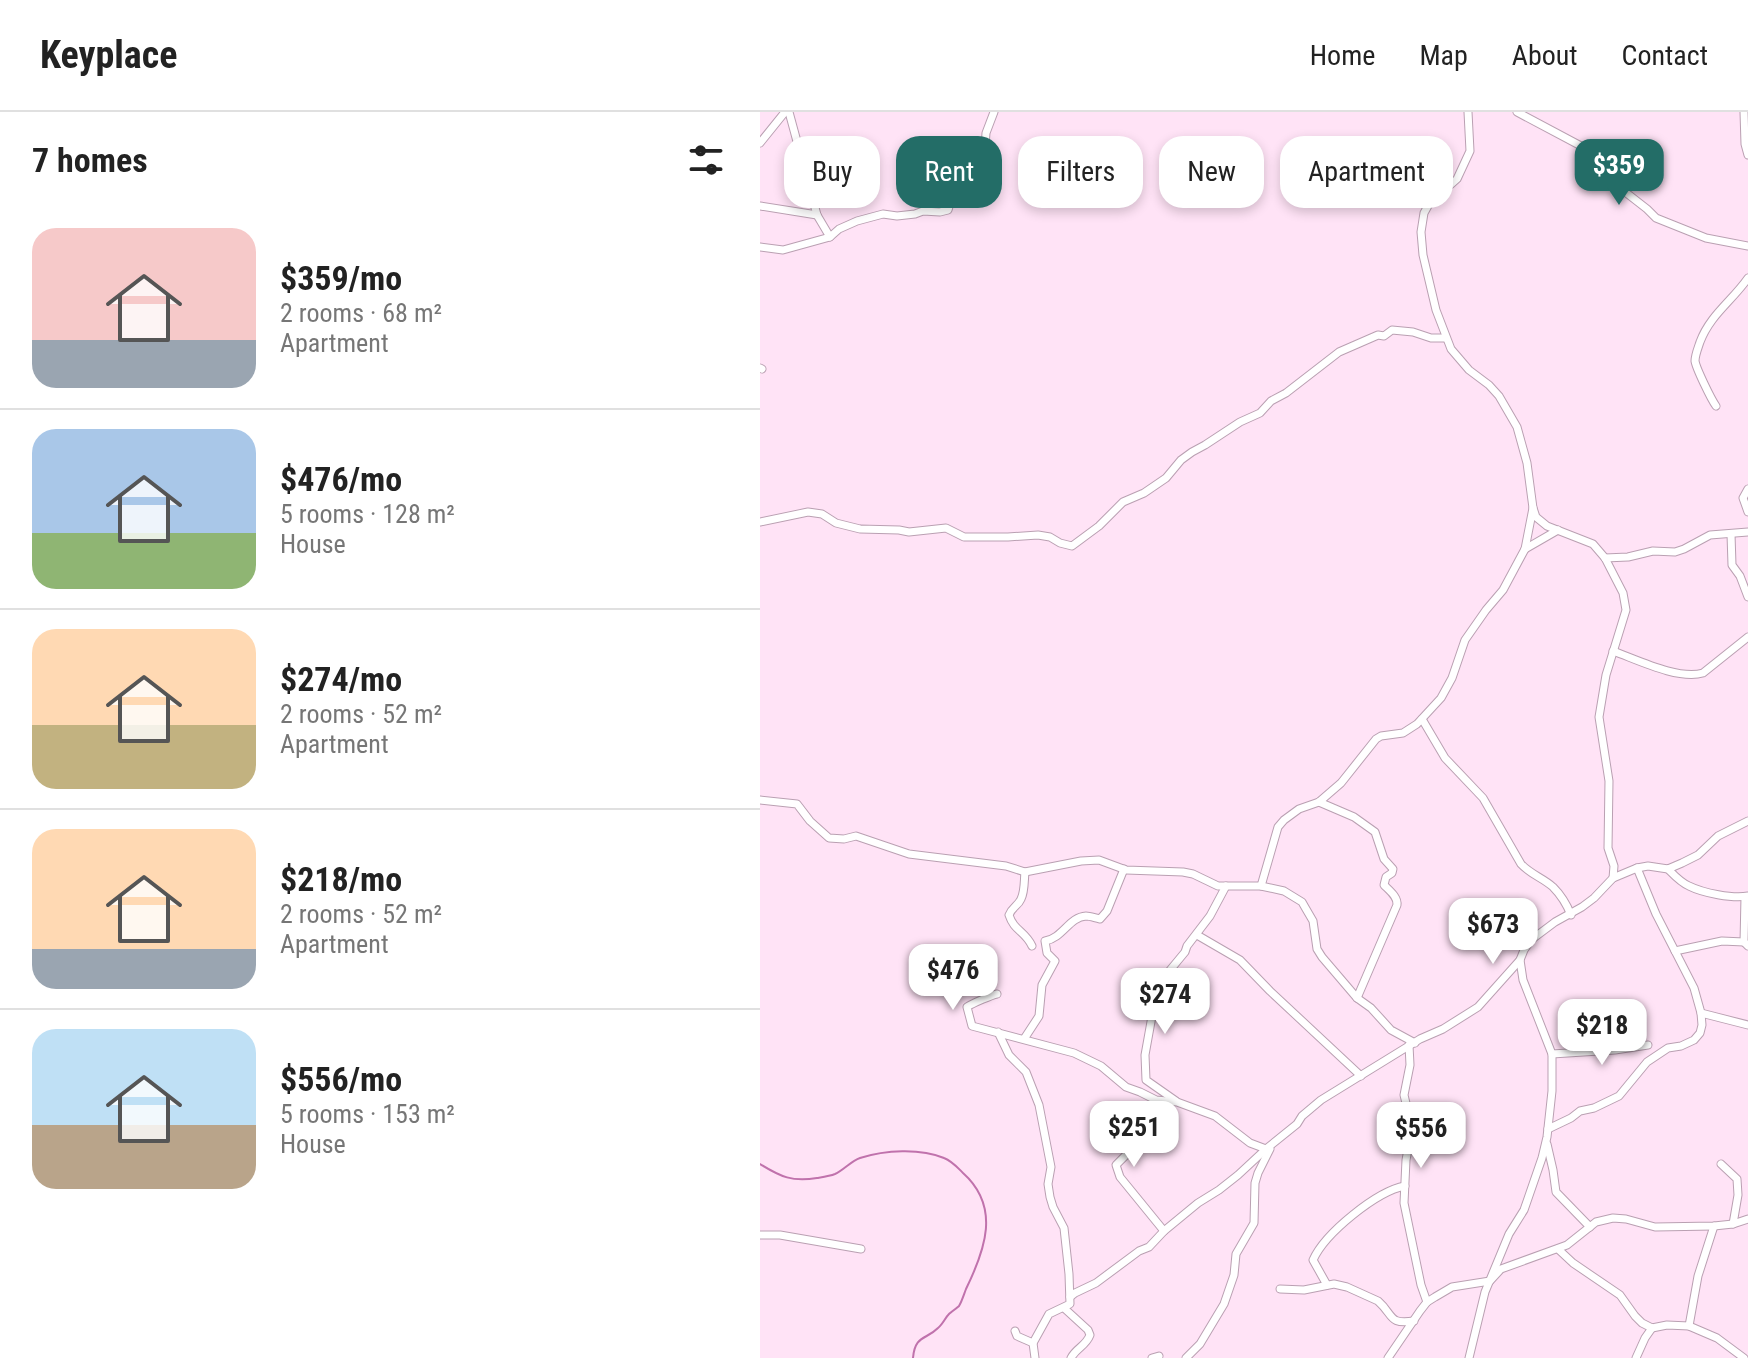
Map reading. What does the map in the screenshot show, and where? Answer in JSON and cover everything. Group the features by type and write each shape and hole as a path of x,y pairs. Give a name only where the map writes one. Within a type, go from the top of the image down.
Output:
{"street":[{"path":"760,143 787,112"},
{"path":"787,112 817,215 830,237"},
{"path":"760,247 783,250 830,237 857,221 883,214 897,216 948,210 956,184 983,151 994,112"},
{"path":"1261,886 1278,827 1284,820 1299,809 1319,802 1351,772 1376,739 1403,733 1422,719 1441,698 1452,678 1465,640 1503,590 1525,549 1533,508 1527,463 1517,427 1499,396 1451,349 1445,338 1423,255 1422,219 1429,204 1457,179 1468,157 1471,147 1468,112"},
{"path":"1517,112 1581,146 1606,177 1656,218 1706,238 1748,246"},
{"path":"1744,112 1748,155"},
{"path":"760,206 817,215"},
{"path":"1716,406 1695,362 1696,352 1714,316 1748,278"},
{"path":"760,522 808,512 822,514 836,523 860,529 909,532 946,528 964,537 1038,535 1072,546 1099,526 1123,502 1144,493 1166,478 1181,460 1240,422 1260,413 1271,401 1339,352 1378,335 1384,336 1392,330 1445,338"},
{"path":"1748,489 1743,498 1748,512"},
{"path":"1533,508 1540,521 1593,544 1605,558 1623,593 1626,610 1606,675 1599,717 1609,781 1608,848 1614,866 1613,878"},
{"path":"1525,549 1558,530"},
{"path":"1605,558 1653,551 1675,552 1710,535 1748,532"},
{"path":"1731,534 1732,565 1748,597"},
{"path":"1613,651 1671,671 1696,675 1703,673 1748,637"},
{"path":"1422,719 1445,758 1483,798 1521,864 1552,886 1571,915"},
{"path":"760,800 797,804 821,831 835,840 856,836 909,854 1006,866 1025,872 1099,860 1124,869 1193,874 1218,886 1261,886 1284,891 1302,902 1313,921 1317,949 1322,957 1357,998 1391,1030 1412,1044"},
{"path":"1319,802 1354,817 1375,832 1384,859 1393,869 1384,885 1398,902 1357,998"},
{"path":"1070,1297 1149,1247 1198,1203 1238,1175 1321,1100 1478,1007 1520,960 1531,940 1594,898 1613,878 1648,866 1668,869 1698,855 1718,836 1748,821"},
{"path":"1548,1129 1580,1111 1619,1096 1647,1062 1661,1052 1694,1040 1700,1033 1701,1013 1694,988 1656,914 1637,868"},
{"path":"1024,1039 1036,1024 1042,985 1055,961 1047,953 1045,941 1061,935 1069,925 1085,916 1100,919 1107,911 1124,869"},
{"path":"1668,869 1690,887 1728,896 1747,896 1746,944 1722,941 1675,951"},
{"path":"1025,872 1023,896 1009,915 1013,925 1029,938 1032,946"},
{"path":"1226,886 1156,994 1145,1055 1146,1080 1177,1102 1215,1116 1250,1143 1270,1146"},
{"path":"1197,935 1240,960 1361,1076"},
{"path":"1469,1358 1480,1308 1509,1234 1524,1210 1547,1142 1552,1054 1523,980 1520,960"},
{"path":"997,994 967,1007 972,1026 1074,1053 1101,1066 1126,1087 1156,1100 1177,1102"},
{"path":"1701,1013 1748,1025"},
{"path":"998,1032 1009,1055 1026,1072 1039,1105 1051,1167 1048,1184 1050,1197 1064,1228 1070,1304 1049,1314 1033,1343 1035,1358"},
{"path":"1412,1044 1404,1095 1412,1128 1406,1160 1404,1203 1427,1302"},
{"path":"1552,1054 1648,1045"},
{"path":"1164,1231 1115,1168 1139,1142 1143,1121 1166,1102"},
{"path":"1547,1142 1556,1192 1590,1227"},
{"path":"1186,1358 1200,1344 1224,1304 1234,1275 1236,1254 1254,1223 1255,1183 1270,1146"},
{"path":"1721,1164 1737,1179 1738,1195 1733,1224"},
{"path":"1327,1285 1313,1260 1324,1243 1336,1229 1370,1202 1405,1186"},
{"path":"1388,1358 1427,1302 1452,1287 1490,1281 1501,1269 1567,1245 1602,1220 1626,1219 1655,1227 1714,1226 1748,1219"},
{"path":"1689,1326 1698,1276 1714,1226"},
{"path":"760,1235 780,1235 861,1249"},
{"path":"1558,1249 1620,1295 1635,1316 1652,1328"},
{"path":"1280,1289 1304,1290 1327,1285 1347,1287 1378,1301 1393,1320 1414,1321"},
{"path":"1064,1308 1090,1335 1071,1358"},
{"path":"1636,1358 1652,1328 1667,1325 1689,1326 1717,1338 1744,1358"},
{"path":"1015,1331 1017,1336 1033,1343"}],"waterway":[{"path":"760,1164 787,1177 808,1179 835,1174 857,1159 870,1155 913,1151 947,1159 975,1186 986,1214 979,1259 959,1306 916,1345 913,1358"}]}
